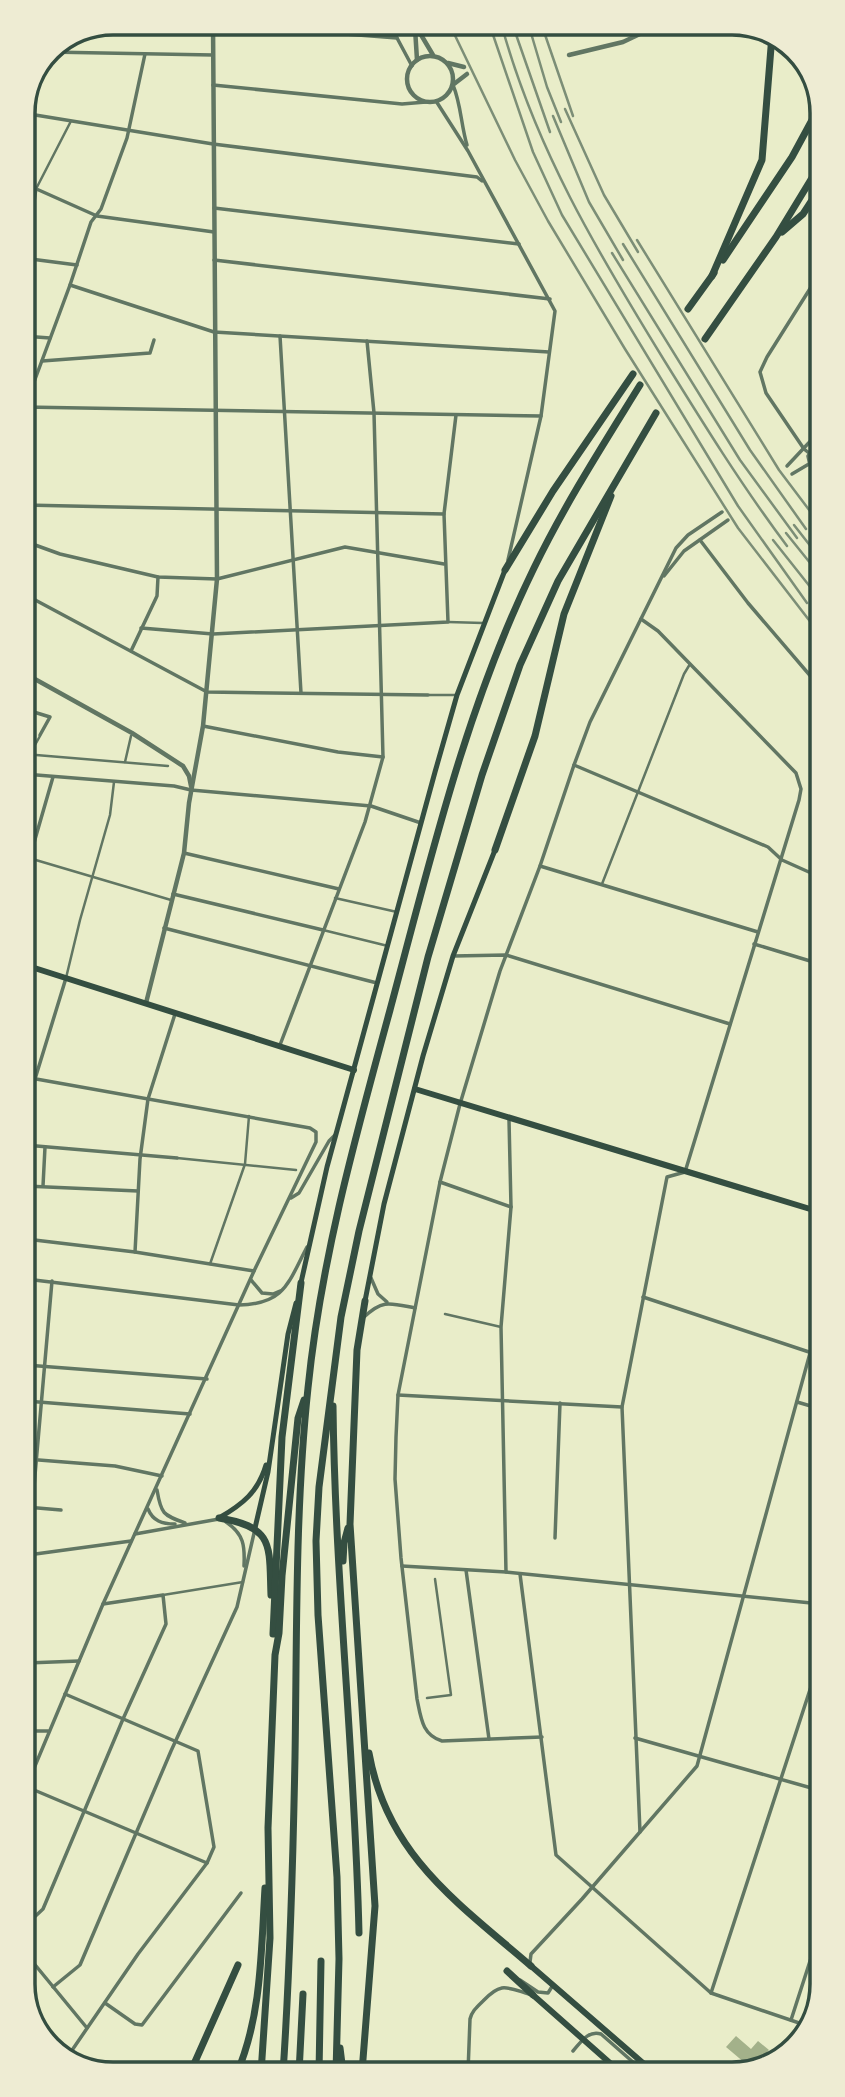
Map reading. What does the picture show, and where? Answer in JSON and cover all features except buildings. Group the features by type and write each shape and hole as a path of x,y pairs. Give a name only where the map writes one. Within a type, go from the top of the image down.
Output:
{"highway":[{"path":"712,276 762,160 771,45"},
{"path":"688,309 792,157 810,124"},
{"path":"705,339 776,237 810,181"},
{"path":"776,237 803,214 810,203"},
{"path":"505,570 553,491 632,374"},
{"path":"284,2062 289,1982 295,1756 297,1546 307,1390 317,1314 349,1157 458,763 494,660 533,571 575,490 640,385"},
{"path":"337,2062 339,1959 337,1877 318,1615 316,1541 326,1422 333,1391 343,1305 393,1091 428,957 478,788 520,665 558,581 656,413"},
{"path":"495,850 534,737 564,614 621,470"},
{"path":"242,2062 260,1980 282,1437 301,1283"},
{"path":"363,2062 375,1906 350,1524 357,1350 365,1301"},
{"path":"276,1634 298,1418 307,1390"},
{"path":"333,1391 334,1498 357,1847 359,1933"},
{"path":"219,1518 255,1528 264,1538 269,1555 276,1634"},
{"path":"341,1585 344,1543 350,1524"},
{"path":"362,1715 371,1763 383,1802 405,1844 436,1882 531,1966"},
{"path":"262,2062 270,1938 268,1828"},
{"path":"319,2062 321,1961"},
{"path":"195,2062 238,1965"},
{"path":"507,1971 533,1996"},
{"path":"300,2062 303,1994"},
{"path":"338,2030 342,2062"}],"main road":[{"path":"255,1528 271,1448 288,1334 336,1133 457,695 505,570"},
{"path":"365,1301 384,1204 423,1056 453,956 495,850"},
{"path":"35,968 354,1070"},
{"path":"415,1089 810,1209"},
{"path":"219,1518 243,1504 254,1492 262,1478 271,1448"},
{"path":"531,1966 642,2062"},
{"path":"533,1996 609,2062"}],"street":[{"path":"146,1003 184,853 191,790 203,726 217,579 212,144 214,35"},
{"path":"369,35 397,37 412,66"},
{"path":"415,35 417,60"},
{"path":"421,35 433,56 453,66 464,67"},
{"path":"569,55 623,42 638,35"},
{"path":"63,52 213,55"},
{"path":"35,379 91,222 97,216 127,138 145,54"},
{"path":"426,102 419,99 409,88 408,73 417,60 433,56"},
{"path":"446,62 452,72 468,151"},
{"path":"213,85 402,104 436,102 446,96 453,85 467,74"},
{"path":"436,102 468,151 555,311 541,416 505,570"},
{"path":"35,115 212,144 477,177 484,182"},
{"path":"35,194 71,121"},
{"path":"36,188 97,216 214,232"},
{"path":"214,208 519,244"},
{"path":"35,259 77,265"},
{"path":"214,260 550,299"},
{"path":"70,285 215,332 549,352"},
{"path":"792,474 810,465 809,453 766,393 760,372 810,289"},
{"path":"280,336 301,693"},
{"path":"35,337 51,338"},
{"path":"42,361 150,353 153,340"},
{"path":"280,1045 371,806 383,757 374,413 367,341"},
{"path":"35,408 541,416"},
{"path":"448,622 444,514 456,415"},
{"path":"787,466 810,442"},
{"path":"35,505 444,514"},
{"path":"542,1737 442,1741 428,1734 421,1719 402,1566 395,1479 398,1395 440,1182 460,1104 506,955 574,765 590,722 670,559 681,541 722,512"},
{"path":"661,580 678,558 728,520"},
{"path":"699,540 810,675"},
{"path":"35,545 61,554 158,576 217,579 345,547 444,564"},
{"path":"131,651 157,596 158,576"},
{"path":"35,600 207,692 457,695"},
{"path":"640,1832 622,1407 667,1177 685,1172 782,860 799,800 800,780 789,765 658,631 641,619"},
{"path":"141,628 213,634 448,622 484,623"},
{"path":"601,885 690,664"},
{"path":"35,679 132,733 183,766 189,776 191,790"},
{"path":"35,712 50,717 35,744"},
{"path":"203,726 338,752 383,757"},
{"path":"125,762 131,736"},
{"path":"35,754 168,766"},
{"path":"574,765 768,847 782,860 810,873"},
{"path":"35,775 371,806 421,823"},
{"path":"35,838 53,777"},
{"path":"35,1765 131,1541 316,1142 316,1132 310,1128 35,1079 66,978 110,816 114,782"},
{"path":"184,853 339,889"},
{"path":"35,860 126,888 388,946"},
{"path":"540,866 758,932"},
{"path":"335,898 397,912"},
{"path":"164,928 377,983"},
{"path":"754,944 810,961"},
{"path":"453,956 506,955 730,1024"},
{"path":"135,1252 140,1155 148,1099 176,1012"},
{"path":"210,1264 245,1164 248,1116"},
{"path":"506,1572 501,1326 511,1207 509,1119"},
{"path":"289,1200 299,1193 336,1133"},
{"path":"35,1146 296,1170"},
{"path":"43,1186 46,1147"},
{"path":"440,1182 511,1207"},
{"path":"35,1186 138,1191"},
{"path":"35,1240 135,1252 254,1271"},
{"path":"35,1280 253,1305 269,1301 284,1289 308,1246"},
{"path":"370,1275 378,1294 387,1303"},
{"path":"251,1280 255,1288 262,1293 273,1294 284,1289"},
{"path":"35,1472 52,1281"},
{"path":"643,1297 809,1352"},
{"path":"361,1320 376,1306 387,1303 415,1308"},
{"path":"445,1314 501,1326"},
{"path":"531,1966 531,1954 697,1766 810,1349"},
{"path":"35,1366 207,1379"},
{"path":"398,1395 622,1407"},
{"path":"35,1402 191,1414"},
{"path":"797,1402 810,1406"},
{"path":"555,1538 560,1403"},
{"path":"36,1460 115,1466 162,1476"},
{"path":"157,1487 161,1511 187,1523"},
{"path":"148,1507 151,1517 157,1521 170,1524 187,1523"},
{"path":"35,1508 61,1510"},
{"path":"135,1534 219,1518 241,1536 244,1544 244,1574"},
{"path":"53,1987 80,1965 175,1741 237,1607 255,1528"},
{"path":"35,1554 131,1541"},
{"path":"402,1566 506,1572 810,1603"},
{"path":"466,1570 489,1739"},
{"path":"520,1574 556,1855 712,1993 800,2023"},
{"path":"427,1698 451,1695 435,1579"},
{"path":"103,1604 243,1582"},
{"path":"35,1916 43,1909 83,1811 166,1624 163,1595"},
{"path":"35,1663 79,1661"},
{"path":"712,1993 810,1691"},
{"path":"65,1694 198,1751 214,1847 207,1863 138,1954 72,2051"},
{"path":"35,1731 48,1731"},
{"path":"635,1738 810,1788"},
{"path":"35,1790 207,1863"},
{"path":"105,2003 135,2024 142,2025 242,1893"},
{"path":"791,2020 810,1961"},
{"path":"35,1965 87,2028"},
{"path":"507,1971 542,1993 548,1993 552,1985"},
{"path":"468,2062 470,2019 473,2011 494,1989 500,1987 533,1996"},
{"path":"573,2051 584,2039 596,2032 633,2062"}],"shaded area":[{"path":"736,2036 751,2049 758,2041 769,2050 765,2055 743,2061 726,2047"}],"railway":[{"path":"455,35 515,160 548,221 625,349 738,528 810,621"},
{"path":"493,35 533,152 562,215 738,506 807,603"},
{"path":"505,35 531,113 570,198 592,238 708,431 787,546"},
{"path":"516,35 550,132"},
{"path":"532,35 561,122"},
{"path":"545,35 573,116"},
{"path":"565,109 604,195 638,252"},
{"path":"553,116 589,202 623,260"},
{"path":"637,240 779,470 810,511"},
{"path":"623,244 750,450 806,529"},
{"path":"612,253 740,460 797,538"},
{"path":"794,525 810,545"},
{"path":"786,533 810,563"},
{"path":"773,540 810,587"}]}
